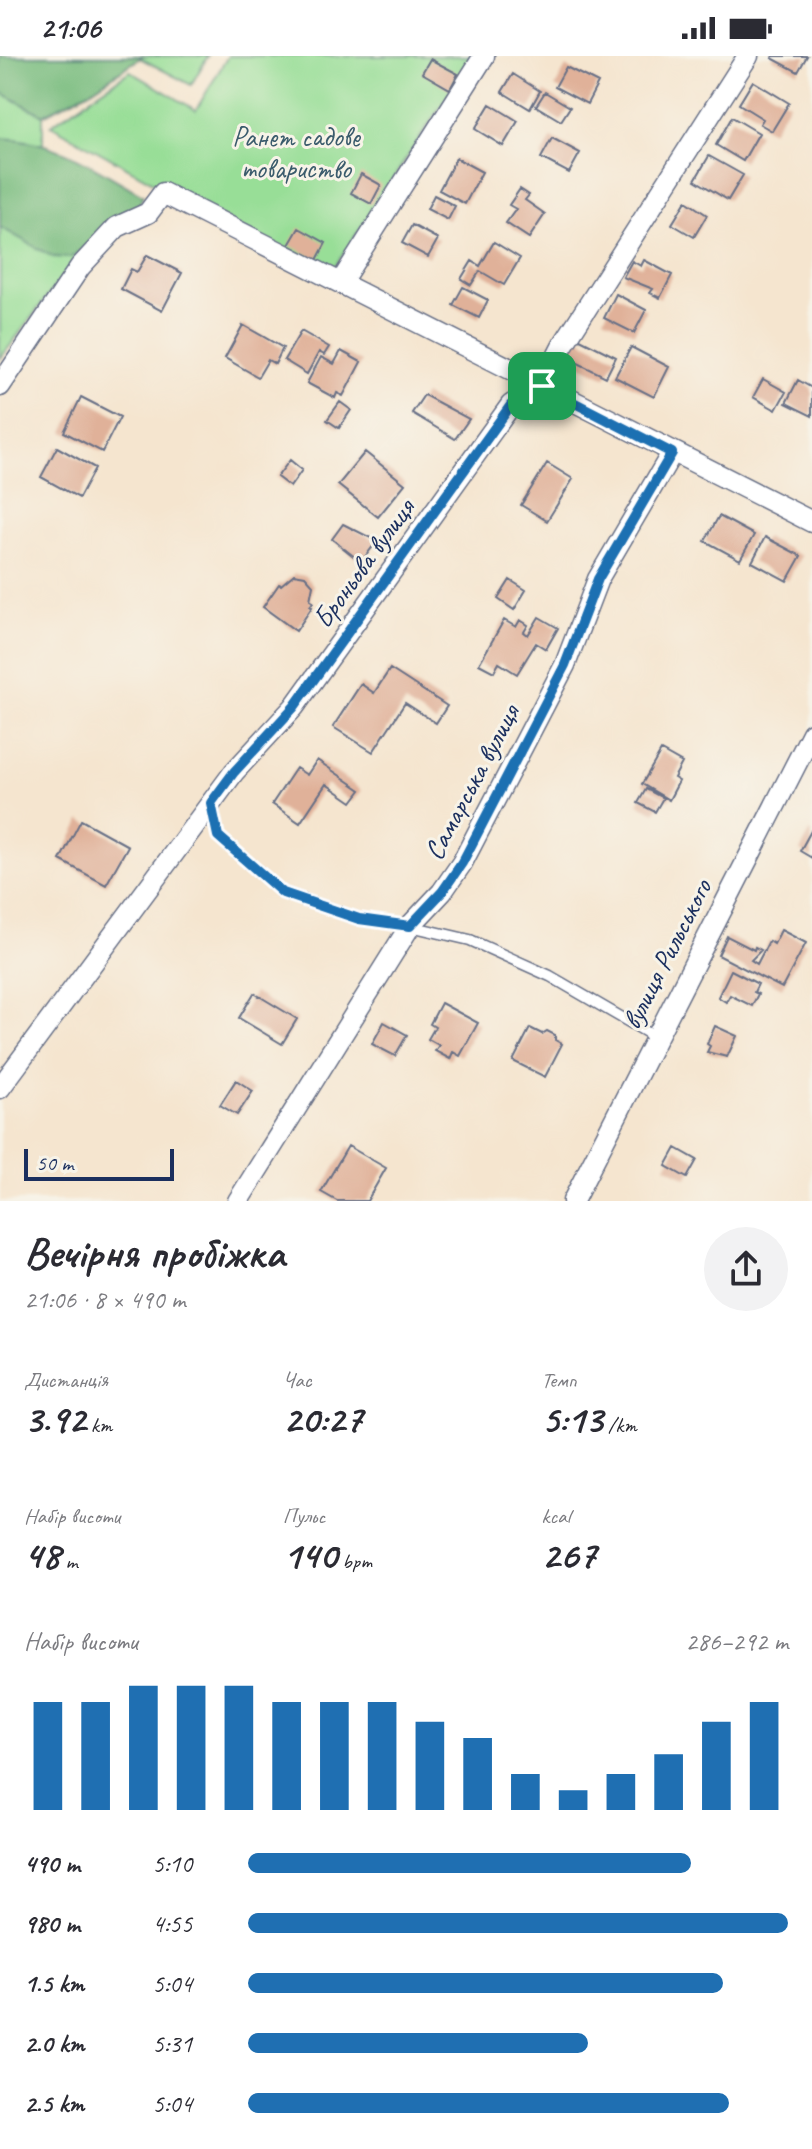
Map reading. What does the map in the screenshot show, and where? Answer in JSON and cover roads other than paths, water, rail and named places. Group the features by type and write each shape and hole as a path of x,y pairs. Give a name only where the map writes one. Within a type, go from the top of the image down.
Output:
{"street":[{"path":"341,282 484,56"},
{"name":"Броньова вулиця","path":"0,1088 234,772 294,707 511,405 542,386 563,345 748,56"},
{"path":"0,386 80,267 117,227 148,213 163,193 812,522"},
{"name":"Самарська вулиця","path":"238,1201 410,926 442,892 462,863 565,665 598,579 672,453"},
{"name":"вулиця Рильського","path":"573,1201 812,733"}],"lane":[{"path":"211,803 218,836 283,893 359,919 410,926 470,940 536,970 655,1037"}],"park label":[{"name":"Ранет садове товариство","path":"296,152"}]}
